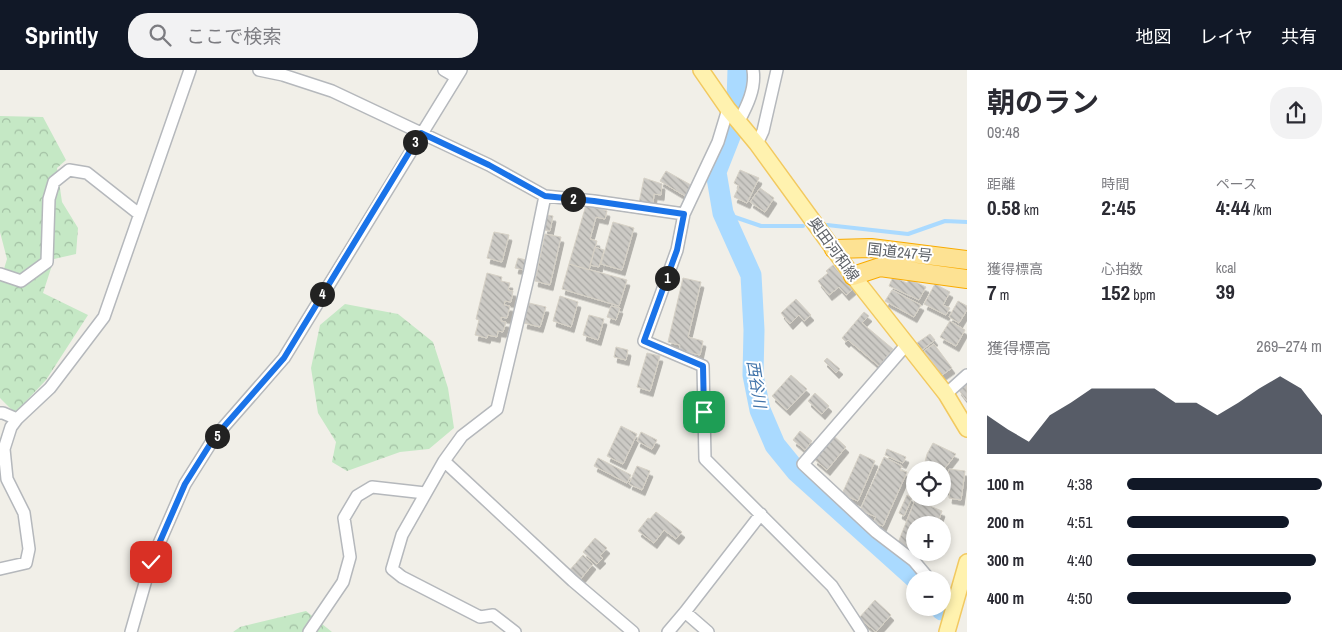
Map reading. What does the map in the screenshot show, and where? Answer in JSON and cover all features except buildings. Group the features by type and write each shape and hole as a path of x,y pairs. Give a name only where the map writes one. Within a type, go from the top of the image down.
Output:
{"highway":[{"name":"国道247号","path":"834,248 871,248 967,260"},
{"name":"国道247号","path":"853,276 880,267 967,279"}],"main road":[{"name":"奥田河和線","path":"701,70 853,276 946,394 967,429"},
{"path":"947,632 967,562"}],"street":[{"path":"0,569 26,563 29,549 24,513 7,479 4,449 11,427 50,388 104,317 190,70"},
{"path":"258,70 284,72 332,91 489,165 545,196 684,214"},
{"path":"131,632 151,562 185,484 214,438 284,358 459,74 444,70"},
{"path":"743,126 750,102 753,70"},
{"path":"757,144 763,131 777,70"},
{"path":"728,108 718,142 684,214 677,250 644,341 703,366 705,459 832,586 862,632"},
{"path":"0,274 21,281 47,262 49,199 54,182 69,170 87,173 139,214"},
{"path":"515,632 492,615 480,617 402,577 392,568 402,535 444,461 462,436 497,410 545,196"},
{"path":"907,344 803,464 876,532 914,562 922,571"},
{"path":"946,394 967,375"},
{"path":"0,413 17,419"},
{"path":"444,461 573,581 633,632"},
{"path":"309,632 344,582 350,557 344,518 357,496 372,488 425,493"},
{"path":"668,632 686,612 761,514"},
{"path":"686,612 708,632"}],"green space":[{"path":"0,116 43,117 66,160 57,168 62,202 78,228 76,254 54,259 43,293 88,315 46,380 15,413 0,398 0,282 7,259 0,232"},
{"path":"345,304 398,314 433,342 448,388 454,428 429,449 400,452 347,471 332,462 336,442 318,413 311,368 320,325"},
{"path":"306,611 332,632 233,632 240,627"}],"waterway":[{"name":"西谷川","path":"737,101 738,70"},
{"name":"西谷川","path":"731,134 716,172 723,213 751,275 754,330 753,375 760,410 775,445 797,472 907,571"},
{"path":"723,213 761,226 803,226"},
{"path":"827,225 908,234 945,221 967,222"}],"route":[{"path":"151,562 185,484 214,438 284,358 421,133 489,165 545,196 684,214 677,250 644,341 703,366 704,412"}]}
